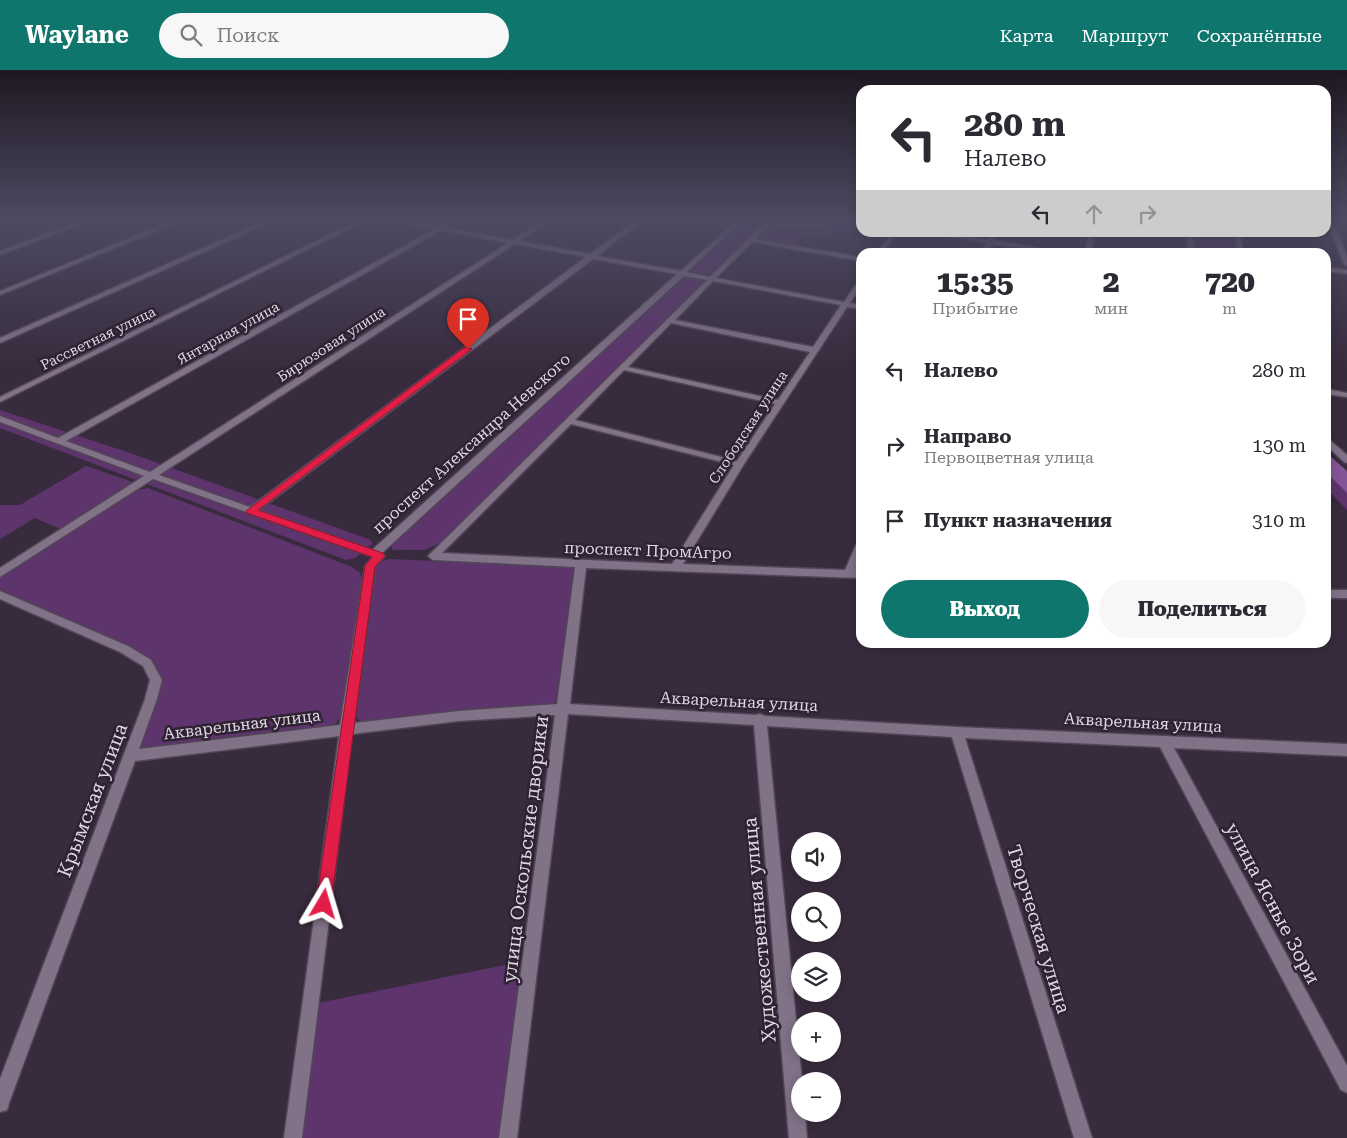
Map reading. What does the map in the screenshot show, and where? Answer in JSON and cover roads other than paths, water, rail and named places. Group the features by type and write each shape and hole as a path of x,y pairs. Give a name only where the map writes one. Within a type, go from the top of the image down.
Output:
{"street":[{"path":"0,293 62,268"},
{"path":"0,341 165,268"},
{"name":"Рассветная улица","path":"0,400 267,268"},
{"name":"Янтарная улица","path":"61,440 370,268"},
{"name":"Бирюзовая улица","path":"0,573 474,268"},
{"path":"251,511 576,268"},
{"path":"657,268 856,306"},
{"name":"проспект Александра Невского","path":"293,1138 346,728 370,566 380,556 374,554 691,268"},
{"path":"569,421 722,268"},
{"path":"1331,270 1347,272"},
{"name":"Слободская улица","path":"676,566 739,464 856,289"},
{"path":"670,321 814,350"},
{"path":"624,368 780,403"},
{"path":"1331,392 1347,395"},
{"path":"0,419 61,440 150,475 374,554"},
{"path":"569,421 739,464"},
{"name":"проспект ПромАгро","path":"569,421 433,556 581,564 856,574"},
{"path":"1331,445 1347,460"},
{"path":"849,574 856,557"},
{"name":"улица Оскольские дворики","path":"508,1138 581,564"},
{"path":"1331,594 1347,594"},
{"name":"Крымская улица","path":"0,596 124,649 147,663 156,680 130,756 0,1103"},
{"name":"Акварельная улица","path":"130,756 346,728 459,716 562,709 760,719 957,732 1347,750"},
{"name":"Художественная улица","path":"760,719 776,913 798,1138"},
{"name":"Творческая улица","path":"957,732 1083,1138"},
{"name":"улица Ясные Зори","path":"1164,741 1347,1084"}]}
